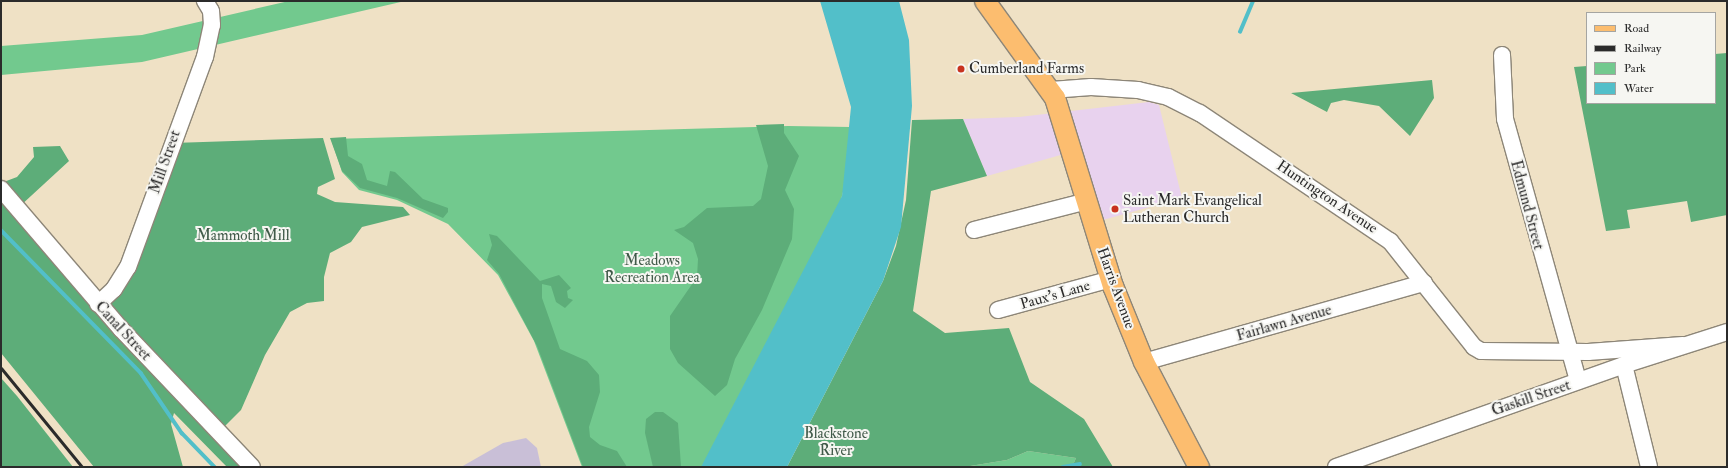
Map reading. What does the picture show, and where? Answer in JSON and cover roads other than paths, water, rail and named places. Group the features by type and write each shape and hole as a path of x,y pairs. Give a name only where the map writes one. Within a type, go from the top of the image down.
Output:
{"main road":[{"name":"Harris Avenue","path":"985,1 1053,95 1111,279 1144,362 1199,467"}],"street":[{"name":"Mill Street","path":"98,304 121,279 136,247 205,58 210,38 208,6"},
{"name":"Edmund Street","path":"1502,55 1505,119 1567,352"},
{"name":"Huntington Avenue","path":"1053,95 1125,88 1156,93 1187,106 1390,241 1474,347 1480,350 1567,352 1683,345"},
{"name":"Canal Street","path":"1,189 98,304 252,467"},
{"path":"974,230 1087,201"},
{"name":"Paux's Lane","path":"998,310 1111,279"},
{"name":"Fairlawn Avenue","path":"1144,362 1424,283"},
{"name":"Gaskill Street","path":"1336,467 1624,365 1727,332"},
{"path":"1567,352 1578,381"},
{"path":"1624,365 1649,467"}],"water":[{"path":"820,1 899,1 909,40 912,106 901,227 883,281 787,467 701,467 842,196 851,107"}],"waterway":[{"path":"1240,32 1253,1"},
{"path":"1,230 141,373 182,433 215,467"},
{"path":"1063,467 1080,464"}],"railway":[{"path":"1,368 82,467"}],"place":[{"name":"Cumberland Farms","path":"961,69"},
{"name":"Saint Mark Evangelical Lutheran Church","path":"1115,209"}],"park label":[{"name":"Mammoth Mill","path":"243,236"},
{"name":"Meadows Recreation Area","path":"652,268"},
{"name":"Blackstone River","path":"836,442"}]}
